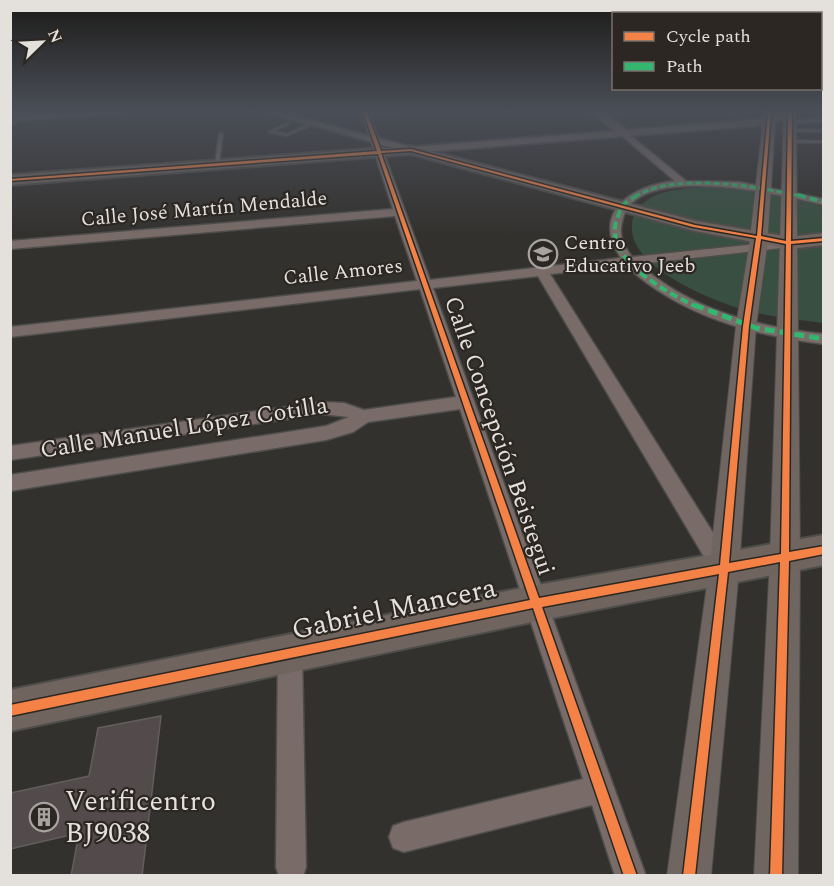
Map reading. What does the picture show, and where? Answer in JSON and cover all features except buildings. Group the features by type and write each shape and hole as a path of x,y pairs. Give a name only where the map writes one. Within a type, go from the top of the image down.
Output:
{"main road":[{"path":"10,180 217,164 312,153"},
{"path":"423,153 758,242 790,243 824,239"},
{"path":"689,876 724,570 746,326 758,242 762,186 774,153"},
{"path":"776,876 789,336 788,153"},
{"name":"Gabriel Mancera","path":"10,711 537,603 824,550"}],"street":[{"name":"Calle Concepción Beistegui","path":"380,153 631,876"},
{"path":"648,153 683,183"},
{"path":"824,202 762,186 734,183 683,183 635,196 622,207 616,216 614,231 619,248 630,262 642,274 674,296 716,316 746,326 789,336 824,339"},
{"name":"Calle José Martín Mendalde","path":"10,245 400,212"},
{"name":"Calle Amores","path":"10,332 543,273 758,242"},
{"path":"543,273 724,570"},
{"name":"Calle Manuel López Cotilla","path":"10,483 326,433 347,427 364,416 467,402"},
{"name":"Calle Manuel López Cotilla","path":"10,453 322,408 344,409 364,416"},
{"path":"82,472 92,441"},
{"path":"290,653 291,867"},
{"path":"404,837 601,789"}],"lane":[{"path":"217,164 218,153"}],"green space":[{"path":"705,186 765,192 823,207 823,323 758,313 721,302 679,283 651,263 641,252 634,239 632,222 641,205 654,196 675,190"}],"marked path":[{"path":"824,202 774,190 740,185 671,184 643,192 622,206 614,228 618,245 629,261 646,277 689,303 747,326 824,339"}],"cycle path":[{"path":"10,180 366,153"},
{"path":"379,153 631,876"},
{"path":"424,153 695,226 790,243 824,239"},
{"path":"689,876 724,570 746,326 758,247 766,153"},
{"path":"776,876 785,558 790,153"},
{"path":"10,711 537,603 824,550"}],"place":[{"name":"Centro Educativo Jeeb","path":"543,254"},
{"name":"Verificentro BJ9038","path":"44,817"}]}
